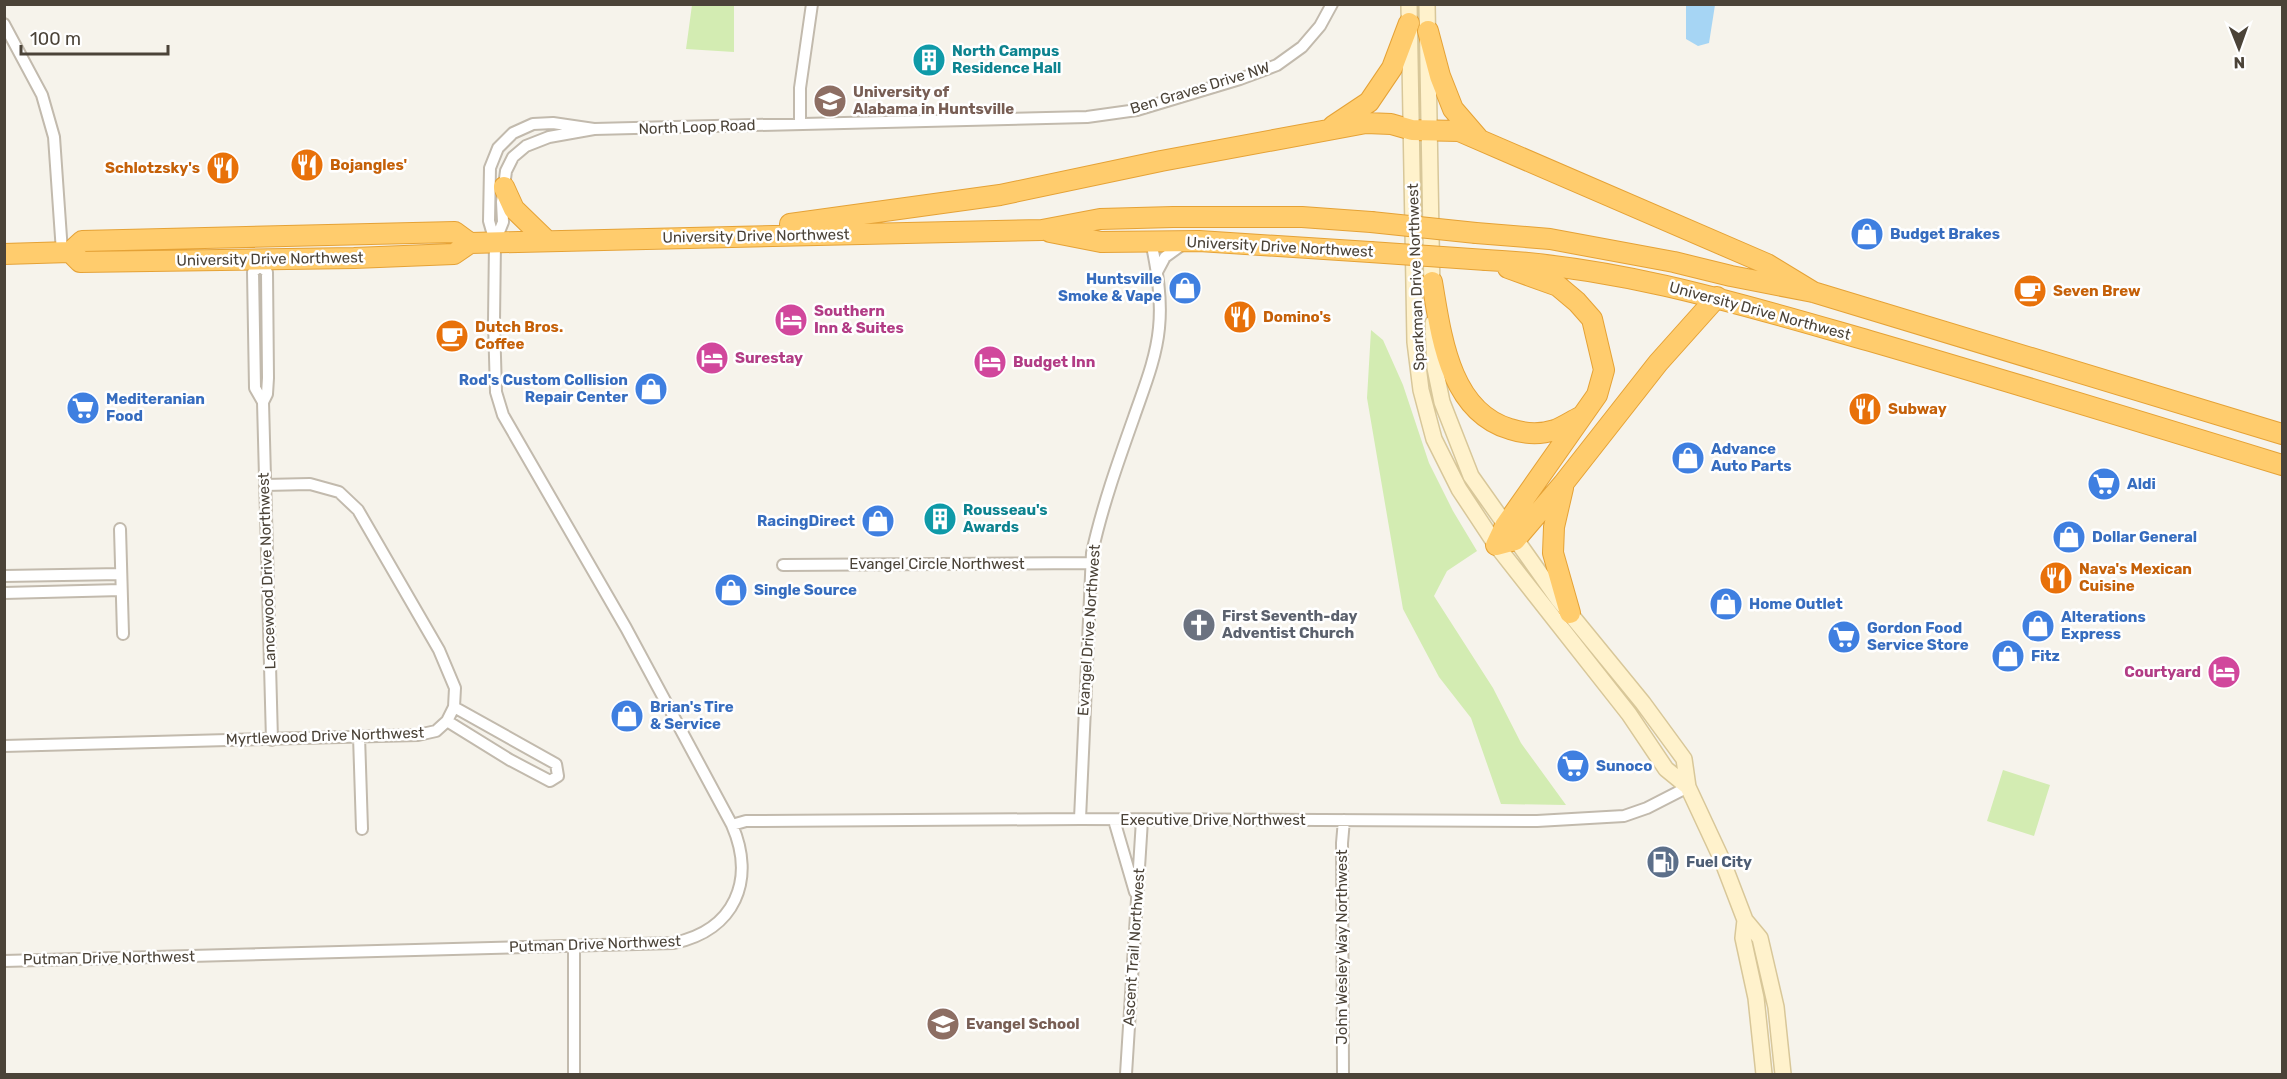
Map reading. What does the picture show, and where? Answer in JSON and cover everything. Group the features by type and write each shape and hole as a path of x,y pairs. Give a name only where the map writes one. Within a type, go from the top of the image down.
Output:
{"highway":[{"path":"1326,131 1369,102 1392,68 1409,14"},
{"path":"1428,31 1440,76 1453,108 1479,140"},
{"path":"667,238 973,199 1161,160 1366,123 1391,124 1421,131 1459,131 1767,264 1813,292"},
{"path":"504,187 514,208 547,241"},
{"path":"1151,241 1166,227 1259,225 1286,217"},
{"name":"University Drive Northwest","path":"66,252 80,262 260,263 454,254 470,243 1042,230 1100,219 1286,217 1371,222 1550,239 1674,262 1813,292 2283,434"},
{"name":"University Drive Northwest","path":"1042,230 1101,242 1192,241 1519,261 1594,271 1717,297 2283,465"},
{"name":"University Drive Northwest","path":"4,254 66,252 82,241 455,232 470,243"},
{"path":"223,261 236,249 250,248 255,237"},
{"path":"260,263 262,250 283,247 292,237"},
{"path":"1486,260 1558,286 1577,302 1592,320 1604,370 1597,395 1582,415 1510,533"},
{"path":"1432,282 1442,339 1452,371 1465,396 1480,413 1501,427 1527,435 1554,430 1582,415"},
{"path":"1496,545 1563,484 1658,363 1717,297"},
{"path":"1563,484 1554,527 1552,552 1570,613"}],"main road":[{"name":"Sparkman Drive Northwest","path":"1427,4 1428,31 1421,131 1415,342 1421,390 1434,439 1459,489 1496,545 1629,714 1666,769 1688,787"},
{"name":"Sparkman Drive Northwest","path":"1409,14 1421,131 1432,282 1435,368 1442,402 1471,476 1570,613 1684,759 1688,787 1704,817 1745,920 1760,938 1776,1007 1783,1074"},
{"name":"Sparkman Drive Northwest","path":"1745,920 1743,939 1756,998 1764,1074"}],"street":[{"path":"800,123 800,88 812,4"},
{"name":"Ben Graves Drive NW","path":"800,123 1087,117 1137,110 1240,79 1276,65 1302,47 1320,26 1332,4"},
{"path":"4,24 42,95 54,137 66,252"},
{"name":"North Loop Road","path":"495,242 489,221 488,193 490,168 498,148 513,133 532,124 553,123 594,129"},
{"name":"North Loop Road","path":"495,242 503,222 502,202 506,171 513,157 526,146 549,137 594,129 800,123"},
{"name":"Evangel Drive Northwest","path":"1080,819 1091,563 1098,524 1148,376 1157,342 1160,307 1151,241"},
{"path":"1157,272 1165,257 1192,241"},
{"name":"Putman Drive Northwest","path":"4,960 674,943 694,938 712,927 732,905 740,889 743,857 732,825 631,637 503,415 496,392 495,242"},
{"name":"Lancewood Drive Northwest","path":"260,263 267,272 268,378 267,394 263,402 272,740"},
{"path":"265,484 310,484 339,492 358,510 439,650 455,688 454,707 447,721 510,760 550,781 558,776 556,764 454,707"},
{"path":"120,529 123,634"},
{"name":"Evangel Circle Northwest","path":"783,565 1091,563"},
{"path":"4,576 121,574"},
{"path":"4,593 121,590"},
{"name":"Myrtlewood Drive Northwest","path":"4,746 418,735 436,731 447,721"},
{"path":"359,736 362,829"},
{"name":"Executive Drive Northwest","path":"732,825 746,821 1080,819 1537,821 1624,816 1647,808 1688,787"},
{"path":"1114,820 1137,898"},
{"name":"Ascent Trail Northwest","path":"1126,1074 1142,820"},
{"name":"John Wesley Way Northwest","path":"1343,1074 1342,843 1344,820"},
{"path":"573,946 574,1074"}],"green space":[{"path":"692,5 734,5 734,52 686,49"},
{"path":"1371,330 1383,340 1403,385 1429,463 1453,511 1477,551 1447,571 1434,596 1493,688 1521,743 1566,805 1501,804 1471,718 1439,677 1403,609 1367,398"},
{"path":"2003,770 2050,785 2034,836 1987,821"}],"water":[{"path":"1686,5 1715,5 1709,43 1698,46 1686,39"}],"place":[{"name":"North Campus Residence Hall","path":"929,60"},
{"name":"University of Alabama in Huntsville","path":"830,101"},
{"name":"Bojangles'","path":"307,165"},
{"name":"Schlotzsky's","path":"223,168"},
{"name":"Budget Brakes","path":"1867,234"},
{"name":"Huntsville Smoke & Vape","path":"1185,288"},
{"name":"Seven Brew","path":"2030,291"},
{"name":"Domino's","path":"1240,317"},
{"name":"Southern Inn & Suites","path":"791,320"},
{"name":"Dutch Bros. Coffee","path":"452,336"},
{"name":"Surestay","path":"712,358"},
{"name":"Budget Inn","path":"990,362"},
{"name":"Rod's Custom Collision Repair Center","path":"651,389"},
{"name":"Mediteranian Food","path":"83,408"},
{"name":"Subway","path":"1865,409"},
{"name":"Advance Auto Parts","path":"1688,458"},
{"name":"Aldi","path":"2104,484"},
{"name":"Rousseau's Awards","path":"940,519"},
{"name":"RacingDirect","path":"878,521"},
{"name":"Dollar General","path":"2069,537"},
{"name":"Nava's Mexican Cuisine","path":"2056,578"},
{"name":"Single Source","path":"731,590"},
{"name":"Home Outlet","path":"1726,604"},
{"name":"First Seventh-day Adventist Church","path":"1199,625"},
{"name":"Alterations Express","path":"2038,626"},
{"name":"Gordon Food Service Store","path":"1844,637"},
{"name":"Fitz","path":"2008,656"},
{"name":"Courtyard","path":"2224,672"},
{"name":"Brian's Tire & Service","path":"627,716"},
{"name":"Sunoco","path":"1573,766"},
{"name":"Fuel City","path":"1663,862"},
{"name":"Evangel School","path":"943,1024"}]}
